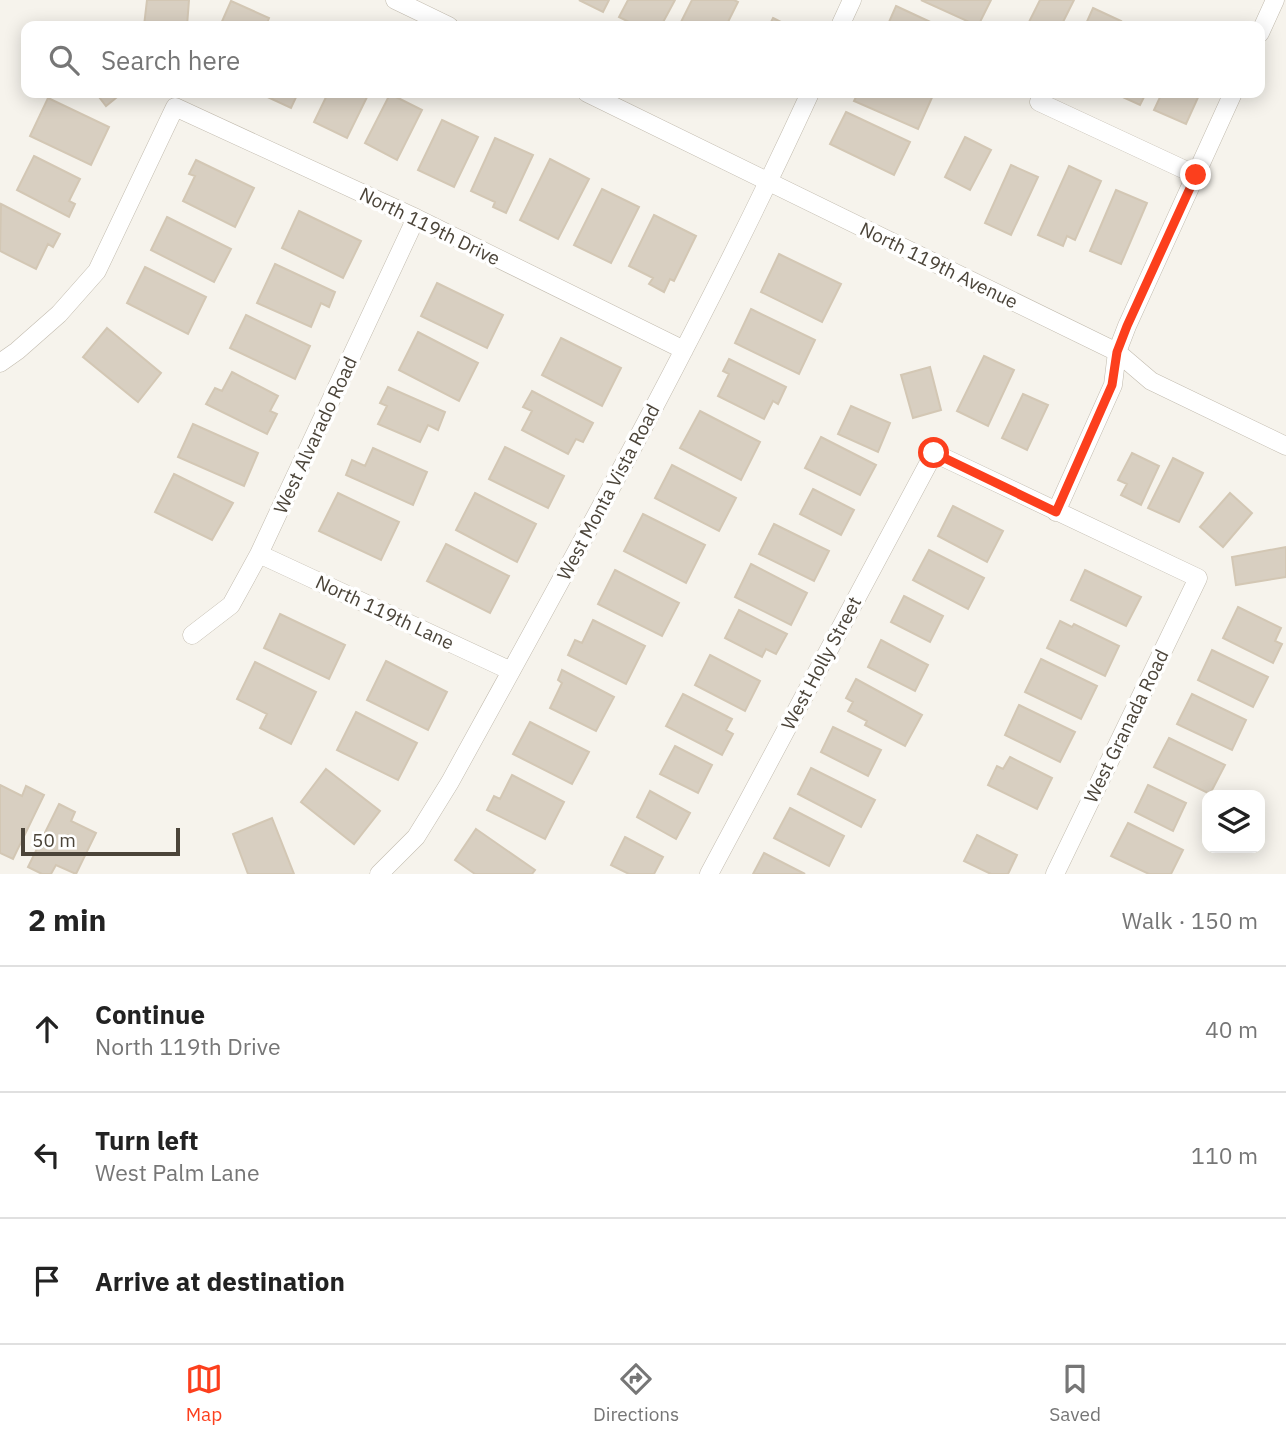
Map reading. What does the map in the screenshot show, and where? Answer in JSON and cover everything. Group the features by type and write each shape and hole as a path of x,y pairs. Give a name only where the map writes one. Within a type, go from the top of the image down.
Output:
{"street":[{"path":"395,0 439,21"},
{"path":"1265,22 1275,0"},
{"path":"842,21 848,1"},
{"name":"North 119th Avenue","path":"597,98 1117,352 1151,381 1286,446"},
{"name":"West Monta Vista Road","path":"379,874 416,837 450,782 684,350 808,98"},
{"path":"1056,512 1112,385 1117,352 1231,98"},
{"path":"1039,102 1196,175"},
{"name":"North 119th Drive","path":"0,363 59,314 97,271 174,107 416,218 684,350"},
{"name":"West Alvarado Road","path":"191,635 231,605 259,554 416,218"},
{"name":"West Holly Street","path":"709,874 934,453 1056,512"},
{"name":"West Granada Road","path":"1055,874 1198,578 1056,512"},
{"name":"North 119th Lane","path":"259,554 511,671"}],"building":[{"path":"147,0 189,0 187,21 145,21"},
{"path":"579,0 609,0 603,12"},
{"path":"628,0 675,0 664,21 627,21 619,17"},
{"path":"692,0 738,2 728,21 682,21"},
{"path":"921,0 991,0 980,21 967,21"},
{"path":"1040,0 1074,0 1064,21 1030,21"},
{"path":"231,1 269,18 268,21 222,21"},
{"path":"896,6 928,21 889,21"},
{"path":"1093,8 1121,21 1087,21"},
{"path":"48,98 109,127 91,165 30,136"},
{"path":"100,98 116,98 106,106"},
{"path":"270,98 296,98 291,108"},
{"path":"326,98 367,98 347,138 314,122"},
{"path":"388,98 398,98 422,110 397,160 365,143"},
{"path":"856,98 932,98 918,129 854,101"},
{"path":"1125,98 1144,98 1140,105"},
{"path":"1160,98 1198,98 1186,124 1154,110"},
{"path":"846,112 910,142 894,175 830,144"},
{"path":"442,120 478,137 454,187 418,170"},
{"path":"965,137 991,150 970,190 945,177"},
{"path":"495,138 533,155 506,213 493,207 495,202 471,191"},
{"path":"34,156 80,179 69,201 75,204 69,217 17,190"},
{"path":"550,159 589,179 558,239 520,220"},
{"path":"196,160 254,188 235,227 183,201 195,176 189,174"},
{"path":"1011,165 1038,177 1011,235 985,223"},
{"path":"1069,166 1101,181 1075,240 1067,236 1063,246 1038,235"},
{"path":"602,189 639,207 611,263 574,245"},
{"path":"1116,190 1147,203 1121,264 1090,251"},
{"path":"1,204 60,234 53,247 48,244 36,269 0,251"},
{"path":"299,211 361,241 343,278 282,248"},
{"path":"654,215 696,236 674,281 670,279 664,292 649,284 653,278 629,266"},
{"path":"167,217 231,249 214,282 151,250"},
{"path":"779,254 841,284 822,322 761,292"},
{"path":"275,264 335,292 329,307 321,303 311,327 257,303"},
{"path":"145,267 206,297 188,334 127,303"},
{"path":"437,283 503,315 487,348 421,316"},
{"path":"751,309 815,340 799,374 735,343"},
{"path":"246,315 310,346 295,379 230,348"},
{"path":"107,328 161,373 138,402 83,357"},
{"path":"418,332 478,363 459,401 399,370"},
{"path":"561,338 621,368 602,406 542,375"},
{"path":"984,356 1014,370 988,426 957,411"},
{"path":"729,359 786,387 778,404 773,401 764,419 718,396 729,374 723,371"},
{"path":"930,367 941,410 913,418 901,375"},
{"path":"232,372 278,396 270,411 277,414 267,434 206,404 215,388 222,391"},
{"path":"388,387 445,412 438,430 428,425 420,442 378,424 387,406 380,403"},
{"path":"532,391 593,423 583,442 576,439 568,454 522,430 532,411 523,407"},
{"path":"1023,394 1048,405 1027,450 1002,438"},
{"path":"851,406 890,423 878,452 838,434"},
{"path":"700,411 760,442 741,480 680,448"},
{"path":"193,424 258,453 244,486 178,457"},
{"path":"821,437 876,465 860,495 805,468"},
{"path":"505,447 564,476 548,508 489,479"},
{"path":"373,448 427,472 413,505 346,475 352,460 365,466"},
{"path":"1132,453 1159,466 1141,505 1121,495 1127,484 1118,480"},
{"path":"1173,458 1203,473 1179,522 1148,508"},
{"path":"672,465 736,498 719,531 655,498"},
{"path":"174,474 233,503 212,540 155,512"},
{"path":"813,489 854,510 841,535 800,514"},
{"path":"338,493 399,522 381,560 319,531"},
{"path":"475,493 536,524 517,562 456,530"},
{"path":"1230,493 1252,513 1223,547 1200,527"},
{"path":"953,506 1003,531 987,562 938,536"},
{"path":"643,514 705,545 686,583 624,551"},
{"path":"774,524 829,551 814,581 759,554"},
{"path":"446,544 509,576 490,613 427,581"},
{"path":"1286,547 1286,577 1236,585 1232,557"},
{"path":"929,550 984,578 968,609 913,580"},
{"path":"751,564 807,593 791,625 735,597"},
{"path":"615,570 679,603 662,636 598,604"},
{"path":"1085,570 1141,597 1126,626 1071,600"},
{"path":"904,596 943,616 930,642 891,622"},
{"path":"1238,607 1281,628 1275,641 1282,644 1273,663 1223,638"},
{"path":"739,610 787,634 776,654 766,649 762,657 725,638"},
{"path":"280,614 345,645 329,679 264,648"},
{"path":"593,620 645,646 626,684 568,655 575,640 582,643"},
{"path":"1060,621 1072,627 1074,624 1119,646 1105,676 1047,648"},
{"path":"881,640 928,665 915,691 868,667"},
{"path":"1212,650 1268,677 1253,707 1198,680"},
{"path":"710,655 760,681 745,711 695,685"},
{"path":"1041,659 1097,686 1081,719 1025,692"},
{"path":"386,661 447,692 428,730 367,700"},
{"path":"255,662 316,692 291,744 260,728 267,714 237,699"},
{"path":"562,670 614,697 596,731 550,708 562,683 558,680"},
{"path":"856,679 922,715 905,746 865,725 867,721 848,711 853,702 846,698"},
{"path":"683,694 732,719 726,730 733,734 722,755 666,726"},
{"path":"1192,694 1246,720 1232,750 1177,724"},
{"path":"1019,705 1075,732 1060,762 1005,735"},
{"path":"356,712 417,743 398,780 337,750"},
{"path":"530,722 589,752 572,784 513,754"},
{"path":"833,727 881,750 868,776 821,752"},
{"path":"1169,738 1225,765 1212,790 1202,790 1154,767"},
{"path":"675,746 712,765 698,793 660,774"},
{"path":"1010,757 1052,778 1037,809 988,785 997,766 1003,769"},
{"path":"811,768 875,800 861,827 798,794"},
{"path":"326,769 380,811 354,844 301,802"},
{"path":"512,775 564,802 545,839 487,810 494,796 500,799"},
{"path":"0,785 22,796 26,786 44,795 13,859 0,853"},
{"path":"1148,785 1186,803 1173,831 1135,812"},
{"path":"650,791 690,813 676,839 637,817"},
{"path":"59,804 75,812 71,821 96,833 76,874 56,865 51,874 42,874 28,867"},
{"path":"790,808 844,836 829,866 774,838"},
{"path":"272,818 294,874 248,874 233,834"},
{"path":"1128,823 1183,850 1171,874 1149,874 1111,856"},
{"path":"476,829 535,870 532,874 475,874 455,860"},
{"path":"977,835 1017,855 1008,874 991,874 964,861"},
{"path":"625,837 663,857 654,874 629,874 611,865"},
{"path":"764,853 805,874 753,874"}],"route":[{"path":"934,453 1056,512 1112,385 1117,352 1127,326 1196,175"}]}
